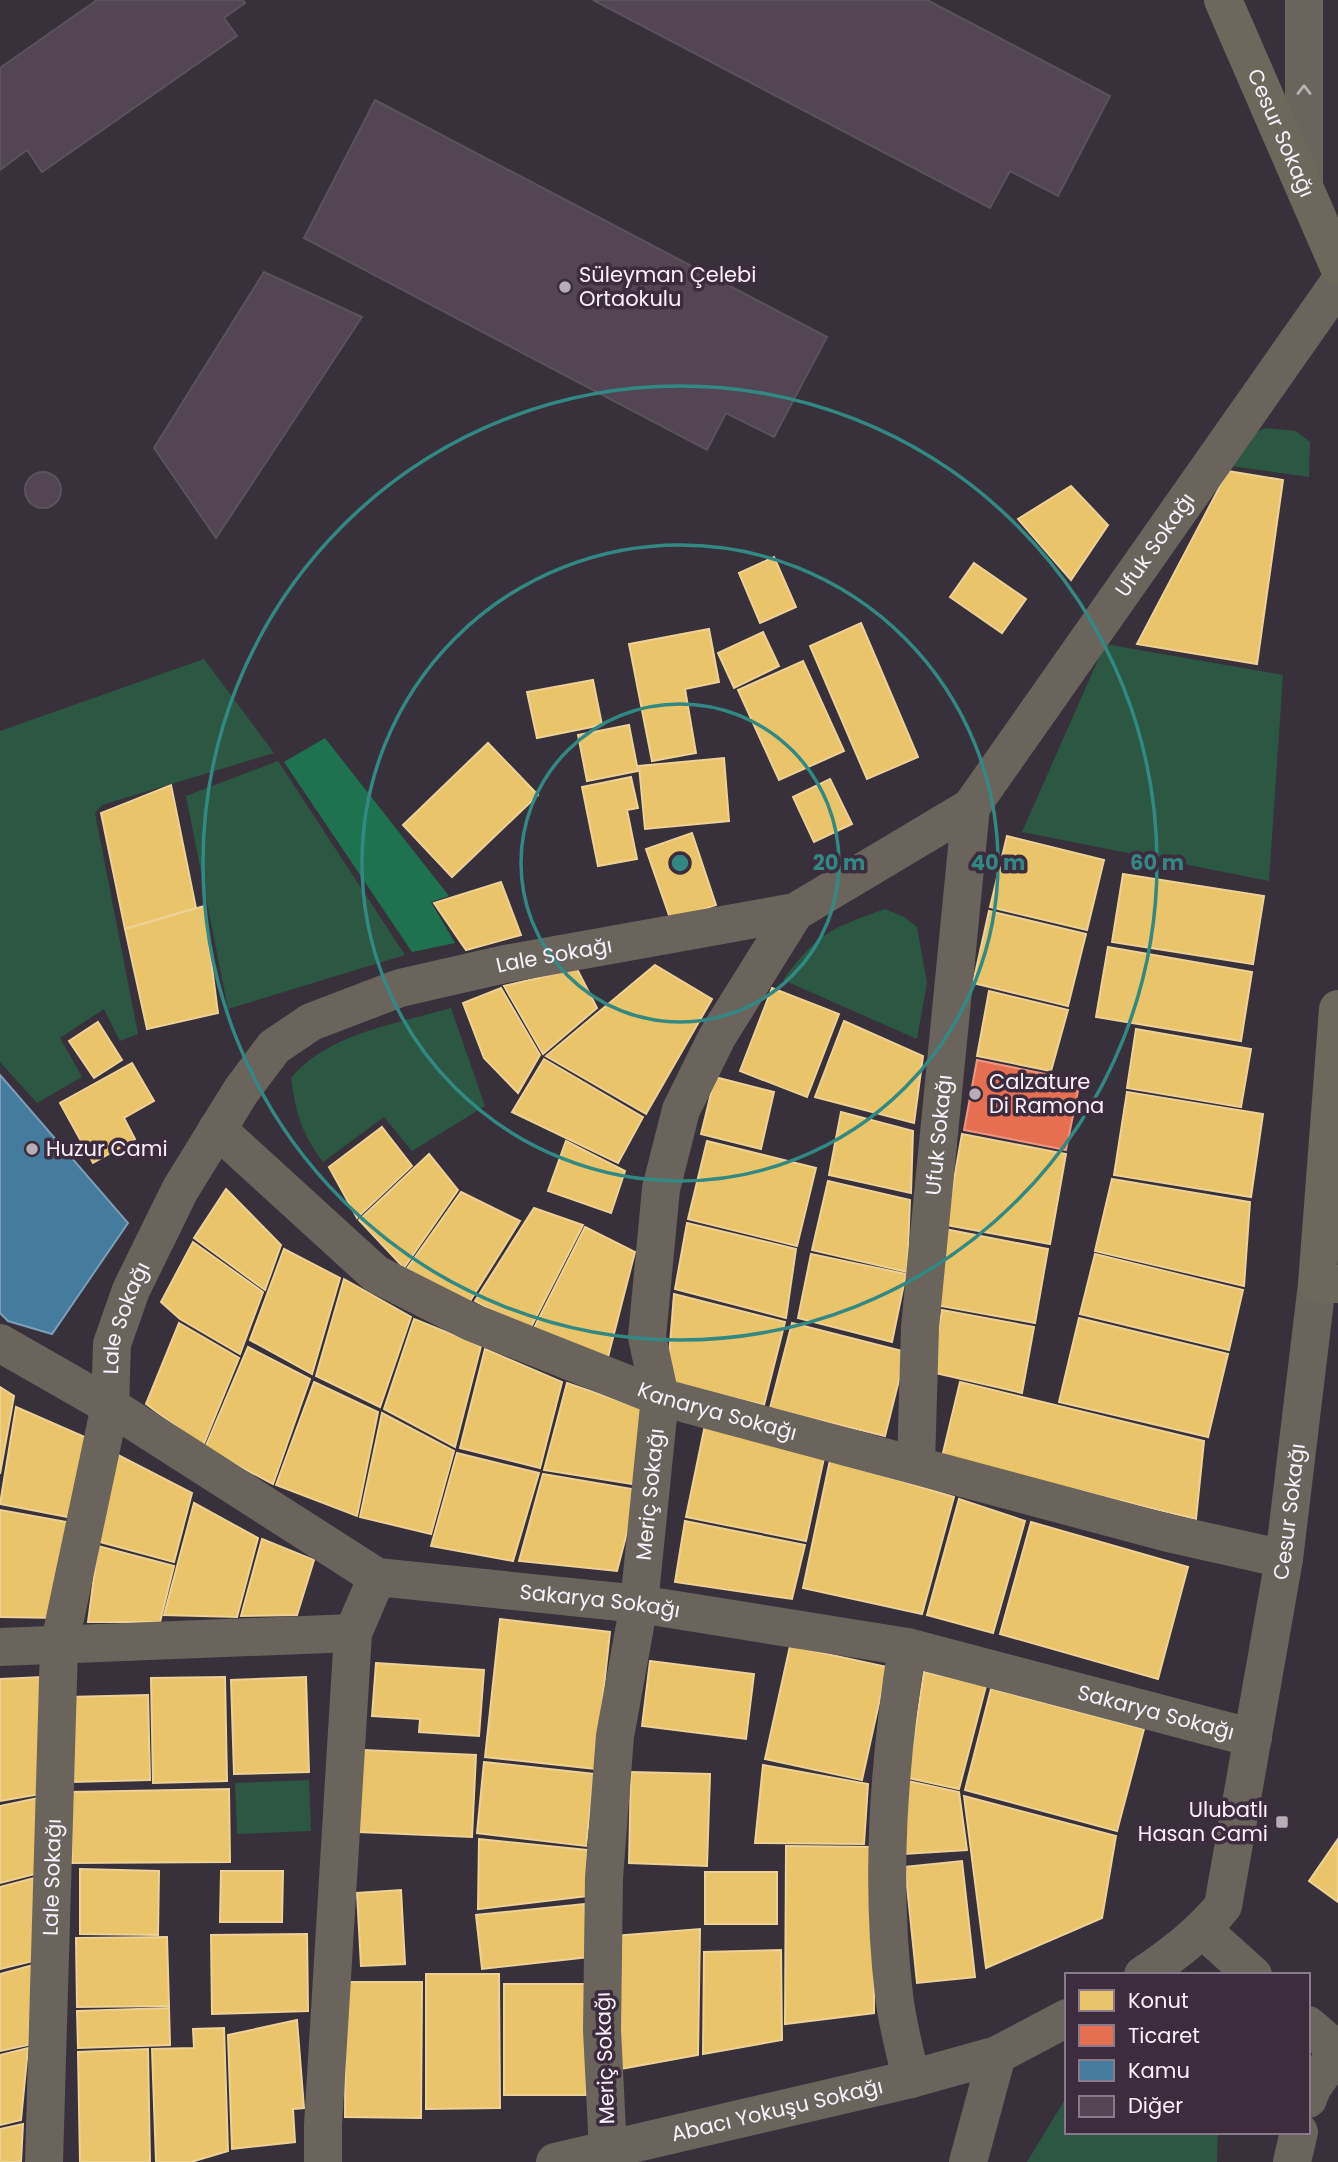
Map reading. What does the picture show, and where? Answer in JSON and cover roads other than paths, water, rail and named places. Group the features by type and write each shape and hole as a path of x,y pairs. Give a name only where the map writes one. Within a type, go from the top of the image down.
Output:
{"street":[{"name":"Cesur Sokağı","path":"1223,0 1338,265"},
{"path":"1304,0 1304,183"},
{"name":"Ufuk Sokağı","path":"795,912 971,807 1338,284"},
{"name":"Ufuk Sokağı","path":"916,1465 920,1327 971,807"},
{"name":"Lale Sokağı","path":"44,2162 60,1647 110,1406 112,1344 131,1290 180,1190 217,1129 274,1047 311,1022 387,993 505,964 795,912"},
{"name":"Meriç Sokağı","path":"608,2151 602,2030 604,1878 615,1736 639,1604 660,1397 647,1337 661,1189 681,1110 717,1037 795,912"},
{"name":"Cesur Sokağı","path":"1146,1973 1203,1930 1223,1906 1234,1831 1254,1738 1328,1284 1338,1009"},
{"name":"Kanarya Sokağı","path":"217,1129 376,1274 471,1322 660,1397 1168,1533 1284,1559"},
{"name":"Sakarya Sokağı","path":"0,1342 110,1406 377,1577 639,1604 907,1647 1254,1738"},
{"path":"323,2162 353,1633 377,1577"},
{"path":"0,1647 60,1647 353,1633"},
{"path":"907,1647 892,1747 887,1872 894,1996 911,2079"},
{"path":"1203,1930 1251,1973"},
{"path":"968,2162 997,2055 1065,2019"},
{"path":"1310,2027 1338,2051 1310,2092"},
{"name":"Abacı Yokuşu Sokağı","path":"555,2162 911,2079 997,2055"},
{"path":"1292,2162 1299,2134"}],"place":[{"name":"Süleyman Çelebi Ortaokulu","path":"565,287"},
{"name":"Calzature Di Ramona","path":"975,1094"},
{"name":"Huzur Cami","path":"32,1149"},
{"name":"Ulubatlı Hasan Cami","path":"1282,1822"}]}
